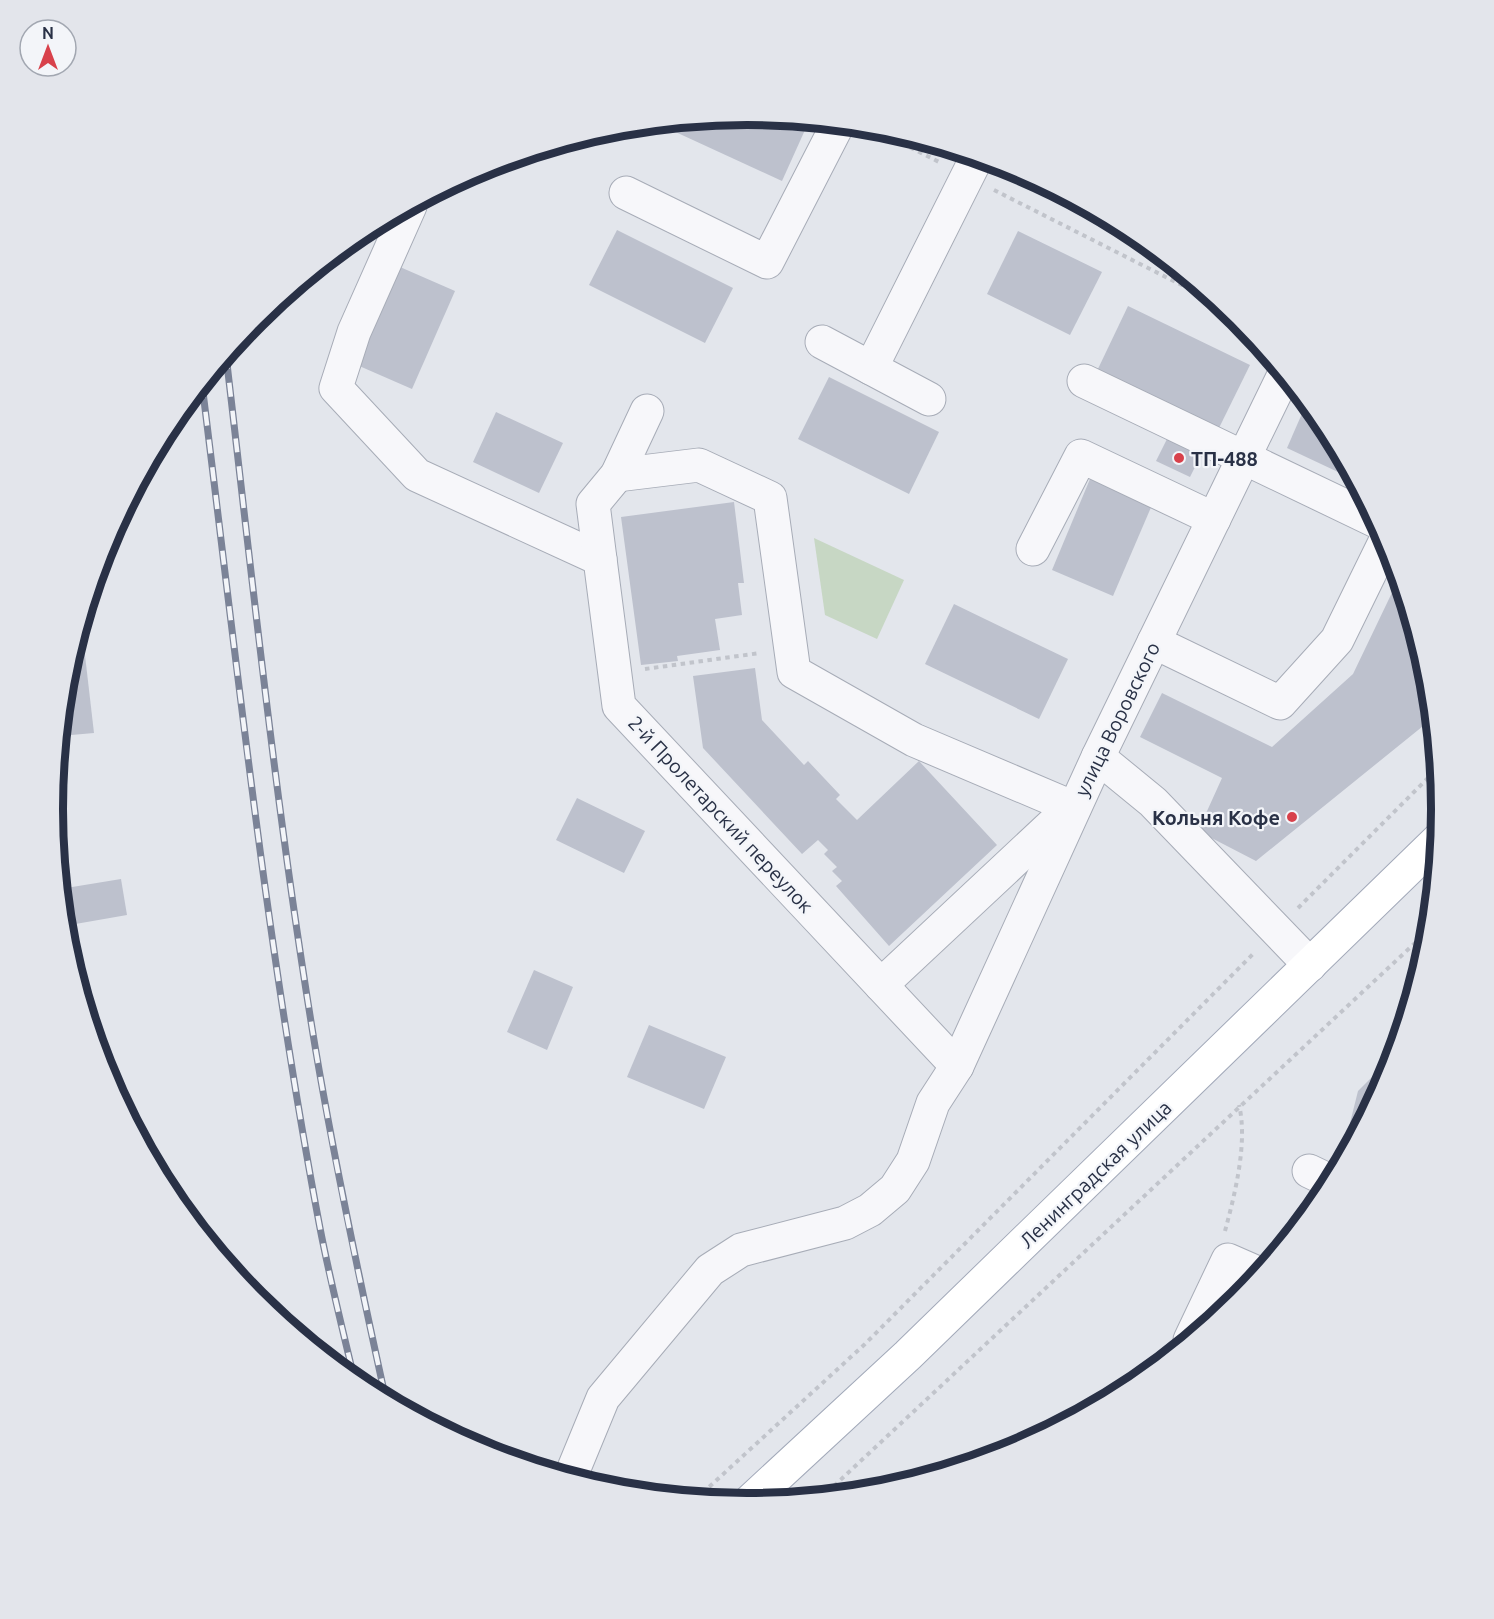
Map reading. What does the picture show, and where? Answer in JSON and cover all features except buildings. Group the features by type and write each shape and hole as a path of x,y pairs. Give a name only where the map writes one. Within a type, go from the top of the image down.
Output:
{"main road":[{"name":"Ленинградская улица","path":"758,1493 908,1355 1430,848"}],"street":[{"path":"626,194 767,262 834,131"},
{"path":"871,368 973,167"},
{"path":"405,217 354,332 336,388 417,475 600,559"},
{"path":"822,342 928,399"},
{"path":"1084,381 1364,515"},
{"name":"улица Воровского","path":"573,1471 603,1398 710,1270 741,1250 845,1223 870,1210 894,1189 914,1161 933,1103 957,1066 1073,808 1281,382"},
{"name":"2-й Пролетарский переулок","path":"647,411 617,476 593,504 619,706 957,1066"},
{"path":"1033,549 1081,456 1214,519"},
{"path":"617,476 699,465 770,498 792,661 914,740 1073,808 881,985"},
{"path":"1154,642 1280,703 1337,640 1380,552"},
{"path":"1098,757 1153,802 1310,965"},
{"path":"1197,1325 1228,1260 1252,1270"}],"path":[{"path":"936,153 973,167 1186,285"},
{"path":"615,673 792,661"},
{"path":"704,1492 865,1344 1430,776"},
{"path":"836,1488 835,1485 1419,939"}],"green space":[{"path":"814,538 904,580 877,639 825,615"}],"railway":[{"path":"227,366 266,701 301,960 331,1135 383,1388"},
{"path":"203,394 254,807 284,1018 320,1228 351,1367"}],"place":[{"name":"ТП-488","path":"1179,458"},
{"name":"Кольня Кофе","path":"1292,817"}]}
